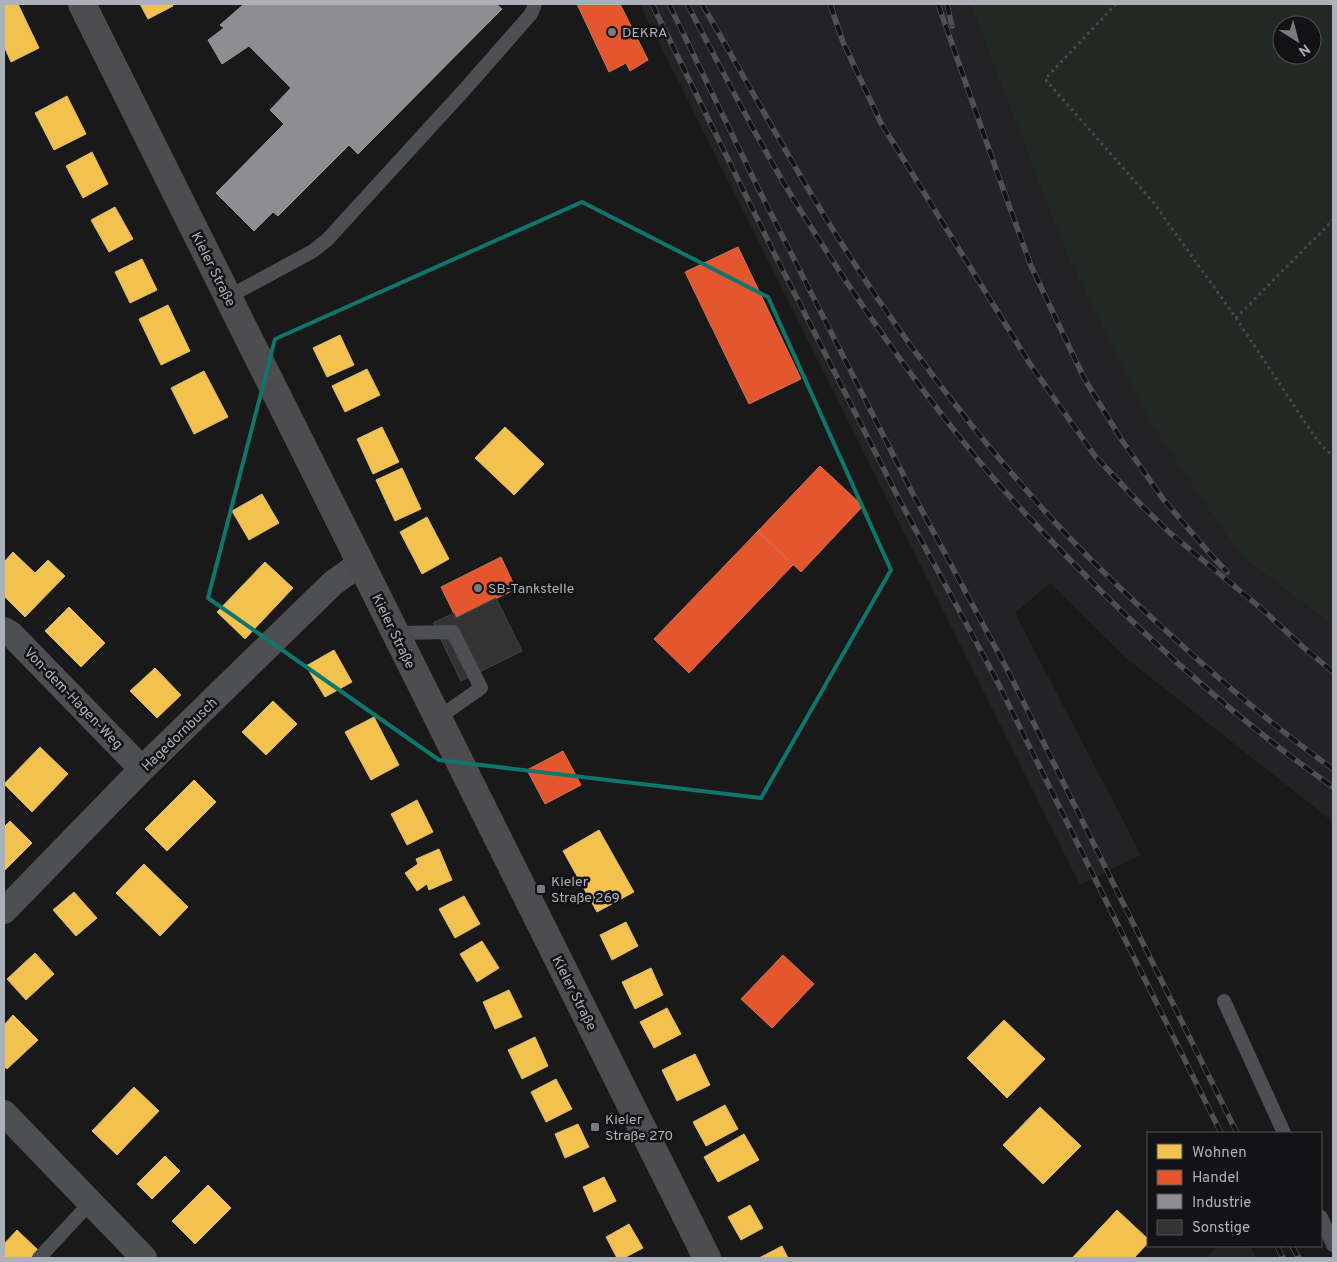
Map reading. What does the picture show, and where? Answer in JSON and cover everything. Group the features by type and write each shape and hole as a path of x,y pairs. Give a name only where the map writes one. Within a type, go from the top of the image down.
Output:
{"main road":[{"name":"Kieler Straße","path":"82,4 707,1258"}],"street":[{"name":"Hagedornbusch","path":"4,911 142,769 333,583 361,563"},
{"name":"Von-dem-Hagen-Weg","path":"4,630 11,634 142,769"},
{"path":"4,1113 144,1258"}],"lane":[{"path":"228,297 313,251 326,240 532,14 535,4"},
{"path":"396,634 453,632 481,688 438,718"},
{"path":"1224,1001 1284,1132"},
{"path":"39,1258 91,1202"},
{"path":"1322,1219 1333,1245"}],"path":[{"path":"1116,4 1045,79 1153,202 1236,318 1314,436 1333,456"},
{"path":"1236,318 1333,220"}],"highlighted area":[{"path":"582,202 768,297 891,570 761,798 439,760 208,598 275,339"}],"shaded area":[{"path":"640,4 970,4 1065,251 1152,425 1240,555 1333,626 1333,822 1126,658 1050,583 1015,613 1141,855 1080,885"},
{"path":"970,4 1333,4 1333,626 1240,555 1152,426 1065,251"},
{"path":"1217,1247 1250,1247 1256,1258 1206,1258"}],"building: Wohnen":[{"path":"4,4 18,4 39,48 11,62 4,46"},
{"path":"140,4 172,4 173,6 148,19"},
{"path":"67,96 86,134 54,150 35,113"},
{"path":"92,152 108,184 83,198 66,166"},
{"path":"115,207 133,239 109,252 91,220"},
{"path":"142,259 157,290 130,303 115,272"},
{"path":"168,305 190,351 161,365 139,319"},
{"path":"340,335 354,365 327,377 313,348"},
{"path":"367,369 380,395 345,412 332,386"},
{"path":"204,371 228,417 194,434 171,388"},
{"path":"382,427 399,462 373,474 357,439"},
{"path":"505,427 544,464 514,495 475,458"},
{"path":"402,468 421,509 395,521 376,480"},
{"path":"262,494 279,523 249,540 232,511"},
{"path":"427,517 449,559 422,574 400,532"},
{"path":"13,552 35,573 48,560 65,576 25,617 4,596 4,562"},
{"path":"265,562 293,588 245,639 217,612"},
{"path":"69,607 105,643 81,667 45,631"},
{"path":"334,650 352,682 325,697 306,666"},
{"path":"155,668 181,695 157,718 130,691"},
{"path":"273,701 297,724 266,755 242,732"},
{"path":"374,717 399,765 371,780 345,732"},
{"path":"40,747 68,774 32,812 4,784"},
{"path":"194,780 216,802 167,851 145,829"},
{"path":"417,800 433,832 407,845 391,814"},
{"path":"10,821 32,843 4,871 4,827"},
{"path":"599,830 634,892 597,912 563,851"},
{"path":"439,849 452,880 429,890 427,884 417,891 405,873 418,864 416,859"},
{"path":"144,864 188,907 160,936 116,893"},
{"path":"74,892 97,918 76,936 53,910"},
{"path":"464,896 480,924 455,938 439,909"},
{"path":"626,922 638,946 612,960 600,935"},
{"path":"482,941 499,968 477,982 460,954"},
{"path":"35,953 54,974 26,1000 7,979"},
{"path":"651,968 663,995 635,1009 622,982"},
{"path":"509,990 522,1017 495,1029 483,1002"},
{"path":"667,1008 681,1034 654,1048 640,1022"},
{"path":"13,1015 38,1040 7,1069 4,1066 4,1025"},
{"path":"1004,1020 1045,1059 1007,1098 967,1058"},
{"path":"535,1037 548,1066 522,1079 508,1050"},
{"path":"695,1054 710,1085 677,1101 662,1070"},
{"path":"556,1079 572,1109 546,1122 531,1092"},
{"path":"134,1087 159,1111 117,1155 92,1131"},
{"path":"725,1105 738,1129 706,1146 693,1122"},
{"path":"1040,1107 1081,1146 1043,1184 1003,1145"},
{"path":"578,1124 589,1147 565,1158 555,1134"},
{"path":"744,1134 759,1160 718,1182 704,1157"},
{"path":"165,1156 180,1171 152,1199 137,1184"},
{"path":"604,1177 616,1201 594,1212 583,1187"},
{"path":"208,1185 231,1208 195,1244 172,1221"},
{"path":"750,1205 763,1228 741,1240 728,1217"},
{"path":"1117,1210 1147,1238 1147,1244 1134,1258 1073,1257"},
{"path":"629,1224 643,1248 624,1258 617,1258 606,1237"},
{"path":"17,1230 38,1250 30,1258 4,1258 4,1244"},
{"path":"782,1246 788,1258 759,1258"}],"building: Handel":[{"name":"DEKRA","path":"577,4 620,4 648,60 630,71 626,63 609,72"},
{"path":"738,247 801,379 749,404 685,272"},
{"path":"820,466 863,506 801,572 758,531"},
{"path":"758,531 793,565 689,673 654,639"},
{"name":"SB-Tankstelle","path":"501,557 516,589 456,618 441,587"},
{"path":"563,751 581,785 545,804 527,770"},
{"path":"783,955 814,984 772,1028 741,999"}],"building: Industrie":[{"path":"244,4 496,4 502,9 358,154 349,145 278,216 273,212 254,231 216,193 284,124 270,110 291,88 249,46 222,64 208,40 224,28 220,25"}],"building: Sonstige":[{"path":"496,598 522,651 461,681 433,623 454,613 456,618"}],"railway":[{"path":"652,4 775,255 899,499 996,679 1221,1132"},
{"path":"669,4 758,188 912,492 1008,671 1237,1132"},
{"path":"687,4 773,164 825,249 913,376 984,467 1056,546 1156,643 1242,718 1333,787"},
{"path":"702,4 832,229 856,266 916,353 994,452 1065,533 1130,597 1246,701 1333,769"},
{"path":"830,4 843,42 881,123 1030,364 1095,456 1170,533 1262,609 1333,672"},
{"path":"938,4 1031,266 1084,378 1121,439 1163,499 1227,572"},
{"path":"947,4 952,26"},
{"path":"1278,1247 1283,1258"},
{"path":"1293,1247 1299,1258"}],"place":[{"name":"DEKRA","path":"612,32"},
{"name":"SB-Tankstelle","path":"478,588"},
{"name":"Kieler Straße 269","path":"541,889"},
{"name":"Kieler Straße 270","path":"595,1127"}]}
